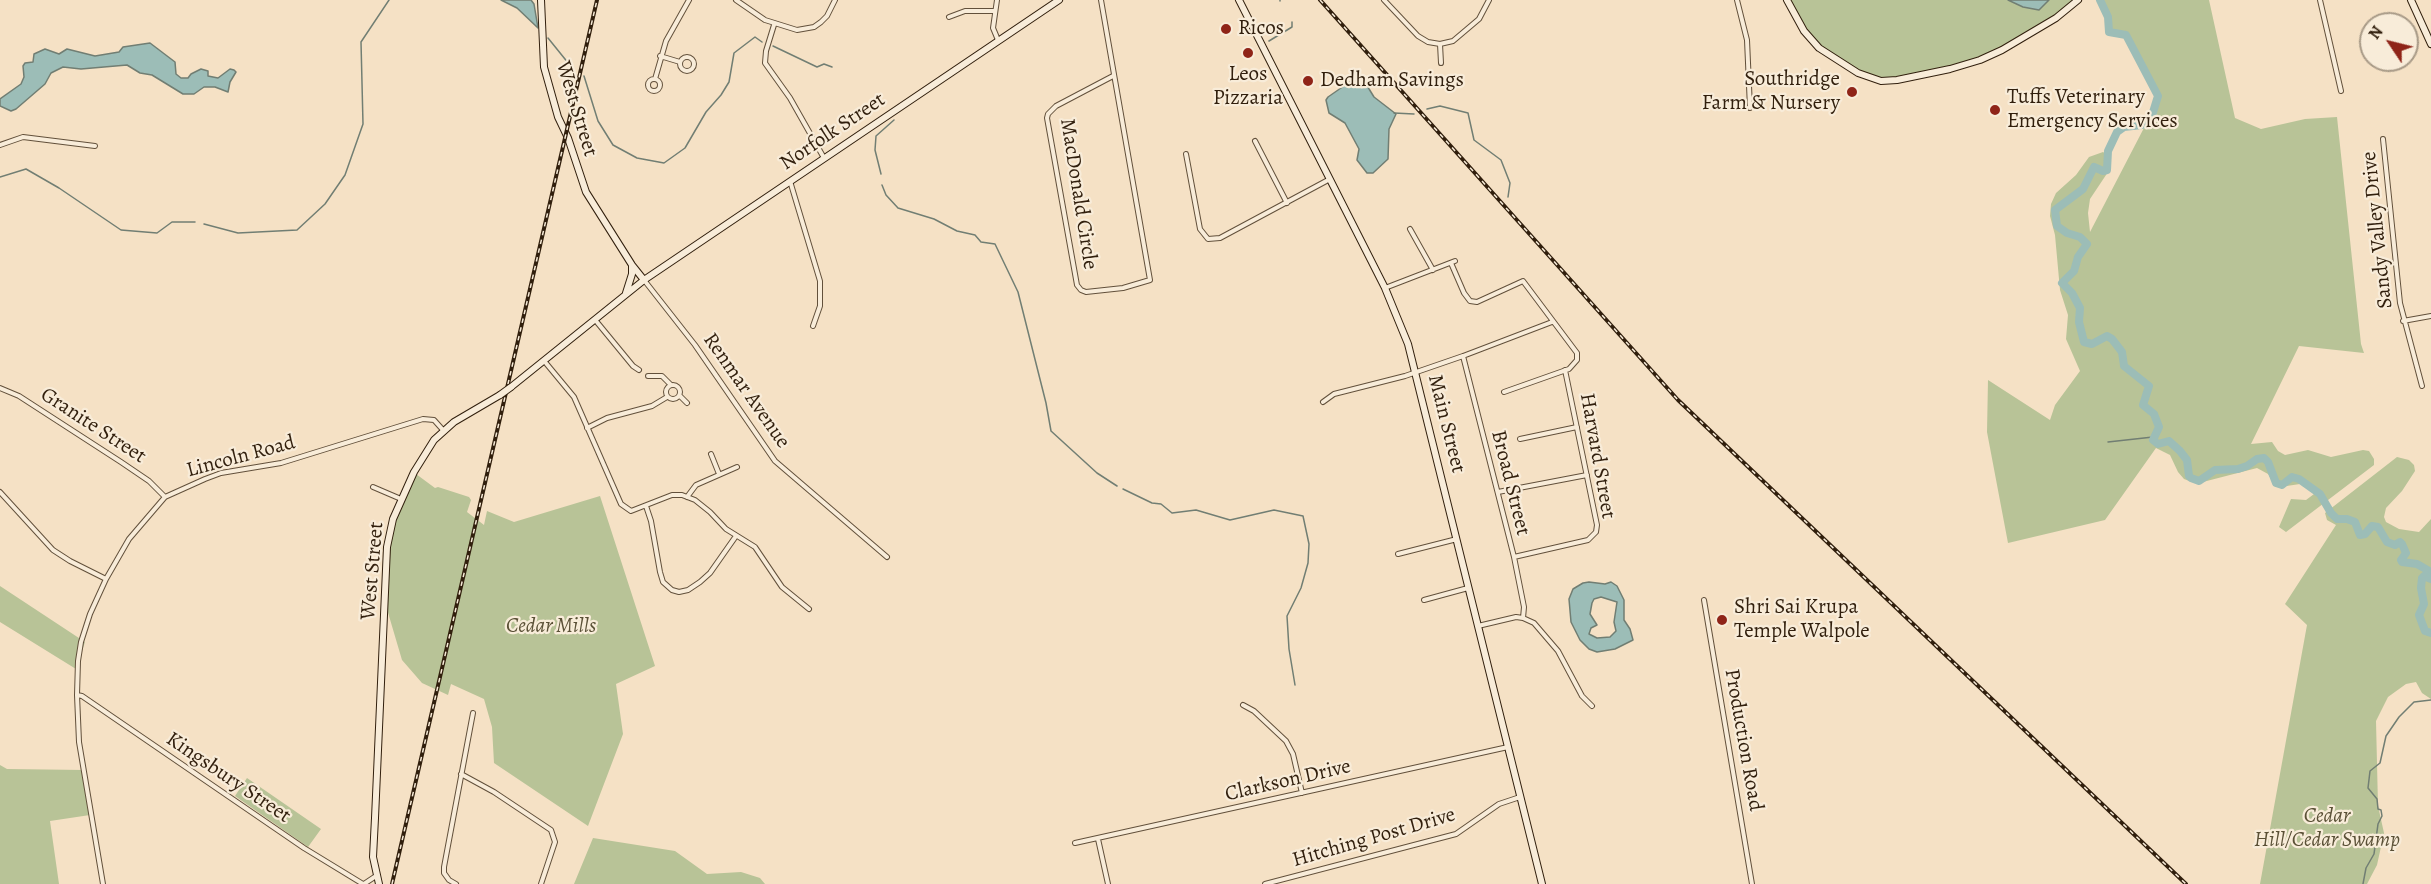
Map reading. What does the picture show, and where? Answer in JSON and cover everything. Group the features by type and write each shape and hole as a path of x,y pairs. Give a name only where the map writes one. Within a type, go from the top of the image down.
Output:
{"main road":[{"name":"West Street","path":"541,0 544,67 558,117 568,138 586,192 644,280"},
{"name":"Norfolk Street","path":"626,294 1059,0"},
{"name":"Main Street","path":"1239,0 1385,288 1403,331 1416,372 1542,884"},
{"path":"1787,0 1804,31 1826,54 1867,77 1889,81 1950,69 1980,60 2002,50 2056,18 2078,0"},
{"path":"2410,0 2431,44"},
{"path":"626,294 632,274 632,265"},
{"name":"West Street","path":"378,881 374,846 387,547 393,519 401,499 428,448 443,430 511,387 545,362 626,294"}],"street":[{"path":"655,79 660,56 671,30 689,0"},
{"path":"736,0 752,13 774,25 797,30 814,27 827,16 835,0"},
{"path":"997,0 993,28 998,41"},
{"name":"MacDonald Circle","path":"1101,0 1150,280 1123,288 1086,292 1077,285 1047,118 1056,106 1113,76"},
{"path":"1384,0 1418,36 1428,42 1440,44 1453,41 1479,19 1488,0"},
{"path":"1737,0 1747,40 1750,108"},
{"path":"2320,0 2341,91"},
{"path":"949,17 964,10 995,11"},
{"path":"774,25 765,63 790,98 824,158"},
{"path":"1440,44 1441,63"},
{"path":"660,56 680,62"},
{"path":"0,145 23,137 95,146"},
{"name":"Sandy Valley Drive","path":"2383,139 2403,321 2422,387"},
{"path":"1255,141 1287,203"},
{"path":"1186,154 1200,229 1206,238 1220,238 1330,180"},
{"path":"790,181 820,281 820,306 813,326"},
{"path":"1410,229 1433,270"},
{"path":"1385,288 1453,262 1464,293 1470,300 1477,302 1523,281 1575,350 1578,358 1574,365 1565,370 1504,392"},
{"name":"Renmar Avenue","path":"644,280 695,345 775,461 887,557"},
{"path":"2403,321 2431,316"},
{"path":"596,321 633,366 639,370"},
{"path":"1323,402 1334,394 1416,372 1552,322"},
{"name":"Broad Street","path":"1463,356 1514,557 1524,608 1523,618"},
{"path":"545,362 574,397 621,504 631,511 672,495 687,497 710,512 736,536 755,547 782,587 809,609"},
{"name":"Harvard Street","path":"1514,557 1588,540 1596,532 1565,370"},
{"path":"648,376 662,376 679,389 680,396 687,403"},
{"path":"667,397 666,390 671,385"},
{"name":"Granite Street","path":"0,388 19,396 92,443 149,481 165,497"},
{"path":"667,397 674,400 680,396"},
{"path":"587,429 607,418 652,406 667,397"},
{"name":"Lincoln Road","path":"104,884 80,742 77,695 78,661 84,627 106,579 129,539 165,497 187,485 221,473 281,463 420,419 432,419 443,430"},
{"path":"1520,439 1577,427"},
{"path":"711,454 719,474"},
{"path":"687,497 696,485 737,467"},
{"path":"1498,492 1587,476"},
{"path":"373,487 401,499"},
{"path":"0,492 53,550 69,561 106,579"},
{"path":"646,506 656,544 660,573 663,582 672,590 679,592 688,590 700,582 710,573 736,536"},
{"path":"1398,554 1457,539"},
{"path":"1424,600 1469,588"},
{"name":"Production Road","path":"1704,600 1752,884"},
{"path":"1478,626 1511,618 1523,618 1539,627 1552,642 1584,699 1592,706"},
{"name":"Kingsbury Street","path":"77,695 82,696 304,848 364,884"},
{"path":"1243,705 1254,711 1286,741 1293,754 1302,793"},
{"path":"456,884 444,873 444,867 473,713"},
{"name":"Clarkson Drive","path":"1075,843 1508,747"},
{"path":"461,774 494,792 551,830 555,842 541,884"},
{"name":"Hitching Post Drive","path":"1264,884 1456,834 1499,804 1520,797"},
{"path":"1098,839 1108,884"},
{"path":"364,884 378,881"}],"green space":[{"path":"1787,0 2078,0 2069,9 1980,60 1897,80 1874,79 1819,48"},
{"path":"2100,0 2209,0 2235,118 2261,129 2305,119 2337,117 2361,344 2364,353 2299,346 2251,444 2272,442 2278,451 2285,455 2308,450 2331,457 2363,450 2369,451 2374,459 2374,465 2286,532 2279,527 2291,499 2306,500 2314,494 2306,487 2300,484 2280,487 2274,484 2268,474 2257,468 2199,483 2192,482 2184,479 2178,472 2170,455 2156,448 2105,520 2008,543 1987,432 1988,380 2050,420 2055,405 2080,371 2066,339 2068,315 2060,290 2055,235 2050,216 2051,204 2056,193 2076,175 2089,157 2103,152 2109,156 2108,172 2090,199 2088,213 2090,232 2158,103 2155,88 2126,36 2109,32 2108,17"},
{"name":"Cedar Hill/Cedar Swamp","path":"2397,457 2409,460 2414,465 2415,471 2402,491 2386,508 2384,517 2386,522 2399,529 2419,532 2431,519 2431,699 2422,693 2416,682 2406,684 2388,697 2376,721 2378,806 2384,833 2377,865 2367,884 2260,884 2307,625 2285,604 2336,525 2327,520 2325,513"},
{"name":"Cedar Mills","path":"416,474 435,488 469,497 471,500 467,512 484,525 487,511 514,522 600,496 655,666 616,684 623,734 588,826 494,763 492,727 484,699 451,684 448,695 422,683 402,660 384,599 387,545 396,517"},
{"path":"0,586 85,642 76,669 0,622"},
{"path":"0,765 7,769 84,770 90,815 50,821 59,884 0,884"},
{"path":"247,778 321,829 308,847 235,796"},
{"path":"593,838 675,851 707,874 741,872 760,878 765,884 574,884"}],"water":[{"path":"501,0 531,0 534,4 538,28 517,8"},
{"path":"2008,0 2049,0 2039,10 2023,7"},
{"path":"150,43 175,62 176,74 181,78 188,78 201,69 208,71 208,76 218,78 230,69 234,70 236,72 230,82 228,92 215,87 204,87 194,94 183,94 152,75 140,73 127,65 81,69 63,67 51,73 45,84 16,109 11,111 0,106 0,99 21,84 25,63 33,62 34,54 45,49 59,54 67,49 95,56 119,52 123,47"},
{"path":"1351,81 1366,84 1374,97 1396,114 1389,129 1388,159 1373,173 1367,173 1357,160 1359,149 1345,123 1329,113 1326,100 1328,97"},
{"path":"1611,582 1617,586 1624,600 1624,620 1633,640 1615,649 1597,652 1589,649 1580,640 1571,622 1569,599 1573,589 1583,583","holes":["1601,597 1617,602 1614,622 1616,631 1610,637 1597,638 1589,634 1591,628 1597,625 1590,614 1594,599"]}],"waterway":[{"path":"204,224 238,233 297,230 325,204 345,175 363,124 361,42 389,0"},
{"path":"2100,0 2108,17 2109,32 2126,35 2158,96 2150,122 2124,127 2117,132 2108,151 2107,170 2103,171 2094,167 2083,189 2055,210 2057,226 2067,233 2080,237 2087,244 2078,257 2074,271 2062,283 2072,293 2080,308 2079,322 2084,342 2092,344 2107,336 2112,339 2122,352 2124,366 2149,386 2143,405 2154,414 2159,427 2153,440 2158,444 2169,441 2180,451 2187,460 2191,478 2199,481 2215,470 2238,469 2257,459 2264,458 2268,462 2276,483 2282,485 2292,477 2299,479 2320,494 2337,519 2355,522 2360,535 2365,534 2372,526 2378,527 2387,542 2395,545 2400,542 2402,544 2406,553 2402,562 2417,564 2431,572"},
{"path":"1269,41 1292,27 1292,22"},
{"path":"584,76 598,121 613,145 637,158 664,163 685,148 706,112 721,95 729,82 734,53 755,37 762,42"},
{"path":"548,38 569,64"},
{"path":"773,46 817,67 824,64 832,67"},
{"path":"1427,109 1440,106 1468,113 1474,140 1501,160 1510,183 1508,197"},
{"path":"1394,113 1414,114"},
{"path":"881,174 875,150 876,136 894,120"},
{"path":"0,177 26,169 59,188 121,230 157,233 172,222 195,222"},
{"path":"882,185 886,195 898,208 934,219 957,231 975,235 981,242 995,244 1018,292 1051,431 1097,473 1117,486"},
{"path":"2108,442 2153,437"},
{"path":"1123,489 1152,503 1161,504 1172,513 1196,510 1230,520 1274,510 1303,516 1309,544 1308,563 1301,588 1287,616 1289,649 1295,685"},
{"path":"2431,579 2424,576 2422,578 2424,604 2419,615 2425,631 2431,633"},
{"path":"2363,884 2366,868 2374,854 2378,824 2382,816 2381,810 2378,809 2377,799 2368,788 2370,771 2380,763 2386,736 2399,717 2414,702 2431,700"}],"railway":[{"path":"392,884 597,0"},
{"path":"1320,0 1678,400 2186,884"}],"place":[{"name":"Ricos","path":"1226,29"},
{"name":"Leos Pizzaria","path":"1248,53"},
{"name":"Dedham Savings","path":"1308,81"},
{"name":"Southridge Farm & Nursery","path":"1852,92"},
{"name":"Tuffs Veterinary Emergency Services","path":"1995,110"},
{"name":"Shri Sai Krupa Temple Walpole","path":"1722,620"}]}
